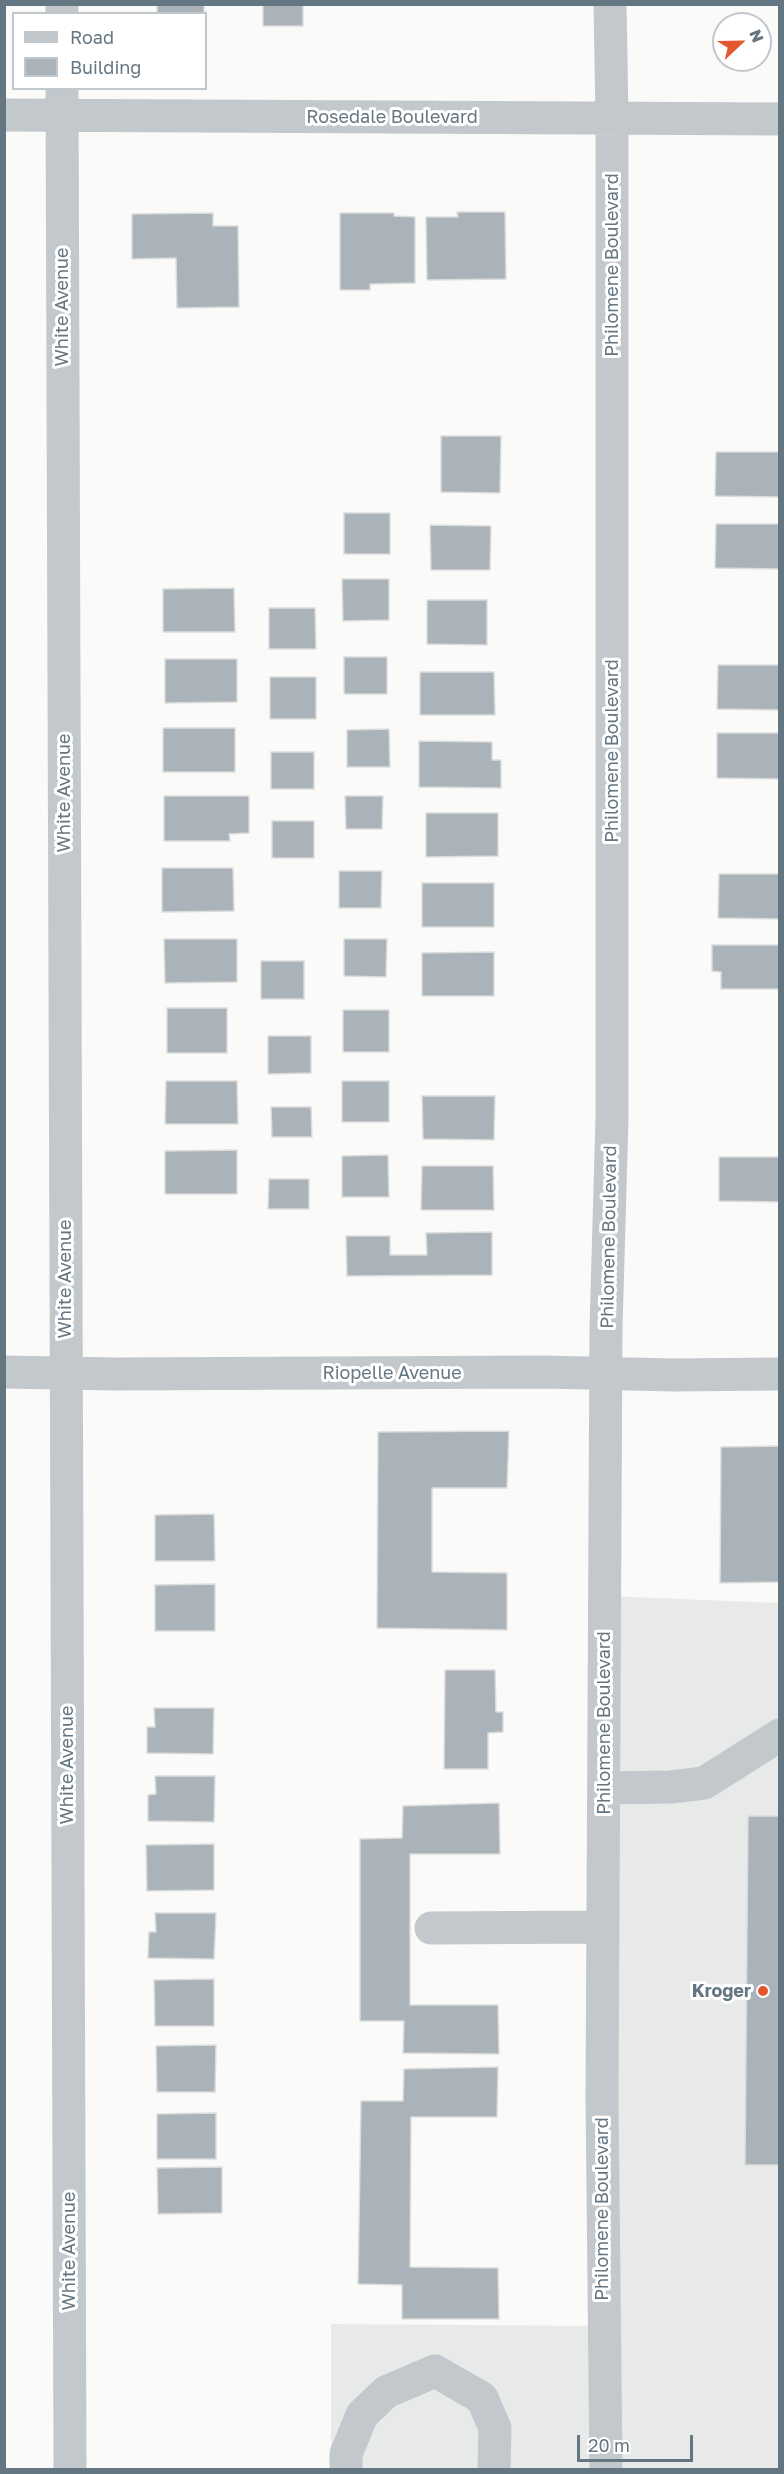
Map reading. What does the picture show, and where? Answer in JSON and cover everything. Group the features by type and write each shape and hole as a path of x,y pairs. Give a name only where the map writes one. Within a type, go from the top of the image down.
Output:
{"street":[{"name":"Philomene Boulevard","path":"606,2469 603,2326 602,1927 606,1372 612,1118 610,4"},
{"name":"Rosedale Boulevard","path":"4,116 62,102 612,118 780,118"},
{"name":"White Avenue","path":"62,102 70,2469"},
{"name":"Riopelle Avenue","path":"4,1372 780,1374"},
{"path":"604,1788 671,1788 704,1784 780,1735"},
{"path":"431,1928 602,1927"},
{"path":"346,2469 346,2454 362,2415 386,2392 435,2371 482,2398 495,2428 494,2469"}],"shaded area":[{"path":"605,1596 779,1603 779,2469 331,2470 331,2324 603,2326"}],"building":[{"path":"157,4 204,4 204,12 157,12"},
{"path":"263,4 303,4 303,26 263,26"},
{"path":"457,212 505,212 506,279 427,280 426,217 458,217"},
{"path":"213,213 213,226 238,226 239,307 177,308 176,258 132,259 132,214"},
{"path":"340,213 394,213 394,216 415,217 415,283 370,284 370,290 340,290"},
{"path":"441,436 501,436 500,493 441,492"},
{"path":"716,452 780,452 780,497 715,496"},
{"path":"344,513 390,513 390,554 344,554"},
{"path":"716,524 780,524 780,569 715,568"},
{"path":"430,525 491,526 490,570 431,570"},
{"path":"342,579 389,579 389,620 343,621"},
{"path":"234,588 235,632 163,632 163,589"},
{"path":"427,600 487,600 487,645 427,644"},
{"path":"269,608 315,608 316,649 269,649"},
{"path":"344,657 387,657 387,694 344,694"},
{"path":"165,659 237,659 237,702 165,703"},
{"path":"718,665 780,665 780,710 717,709"},
{"path":"420,672 494,672 495,715 420,715"},
{"path":"270,677 316,677 316,719 270,719"},
{"path":"163,728 235,728 235,772 163,772"},
{"path":"389,729 390,767 347,767 347,730"},
{"path":"717,733 780,733 780,779 717,778"},
{"path":"419,741 492,742 492,760 501,760 501,788 419,787"},
{"path":"271,752 314,752 314,789 271,789"},
{"path":"164,796 249,796 249,833 229,834 230,841 164,841"},
{"path":"345,796 383,796 382,829 346,829"},
{"path":"426,813 498,813 498,856 426,857"},
{"path":"272,821 314,821 314,858 272,858"},
{"path":"162,868 233,868 234,911 162,912"},
{"path":"339,871 382,871 381,908 339,908"},
{"path":"719,874 780,874 780,919 718,918"},
{"path":"422,883 494,883 494,927 422,927"},
{"path":"164,939 237,939 237,982 165,983"},
{"path":"344,939 387,939 386,977 344,976"},
{"path":"712,945 780,945 780,989 721,989 721,972 712,971"},
{"path":"494,952 494,996 422,996 422,953"},
{"path":"261,961 304,961 304,999 261,999"},
{"path":"167,1008 227,1008 227,1053 167,1053"},
{"path":"343,1010 389,1010 389,1052 343,1052"},
{"path":"268,1036 311,1036 311,1073 268,1074"},
{"path":"166,1081 237,1081 238,1124 165,1124"},
{"path":"342,1081 389,1081 389,1122 342,1122"},
{"path":"422,1096 495,1096 494,1140 423,1139"},
{"path":"271,1107 311,1107 312,1137 272,1137"},
{"path":"237,1150 237,1194 165,1194 165,1151"},
{"path":"388,1155 389,1197 342,1197 342,1156"},
{"path":"719,1157 780,1157 780,1202 719,1201"},
{"path":"422,1166 493,1166 494,1210 421,1210"},
{"path":"269,1179 309,1179 309,1209 268,1209"},
{"path":"492,1232 492,1275 347,1276 346,1236 390,1236 390,1255 427,1255 426,1233"},
{"path":"509,1431 507,1488 432,1488 432,1572 507,1573 507,1630 377,1628 378,1432"},
{"path":"780,1446 780,1582 720,1583 721,1447"},
{"path":"214,1514 215,1561 155,1561 155,1515"},
{"path":"215,1584 215,1631 155,1631 155,1585"},
{"path":"445,1670 495,1670 496,1712 503,1712 503,1732 488,1733 488,1769 444,1769"},
{"path":"154,1708 214,1708 213,1754 147,1753 147,1727 155,1727"},
{"path":"155,1776 215,1776 214,1822 148,1821 148,1795 156,1794"},
{"path":"499,1803 500,1854 410,1854 410,2005 498,2005 499,2054 403,2053 404,2021 360,2021 360,1839 402,1838 403,1806"},
{"name":"Kroger","path":"748,1816 780,1816 780,2165 745,2165"},
{"path":"214,1844 214,1890 147,1891 146,1845"},
{"path":"155,1913 216,1913 214,1959 148,1958 149,1932 156,1932"},
{"path":"214,1979 214,2026 155,2026 154,1980"},
{"path":"216,2045 215,2092 157,2092 156,2046"},
{"path":"498,2067 497,2117 411,2117 410,2267 498,2268 499,2319 402,2319 402,2285 358,2284 361,2101 403,2101 404,2069"},
{"path":"216,2113 216,2159 157,2159 157,2114"},
{"path":"222,2167 222,2213 158,2214 157,2168"}],"place":[{"name":"Kroger","path":"763,1991"}]}
